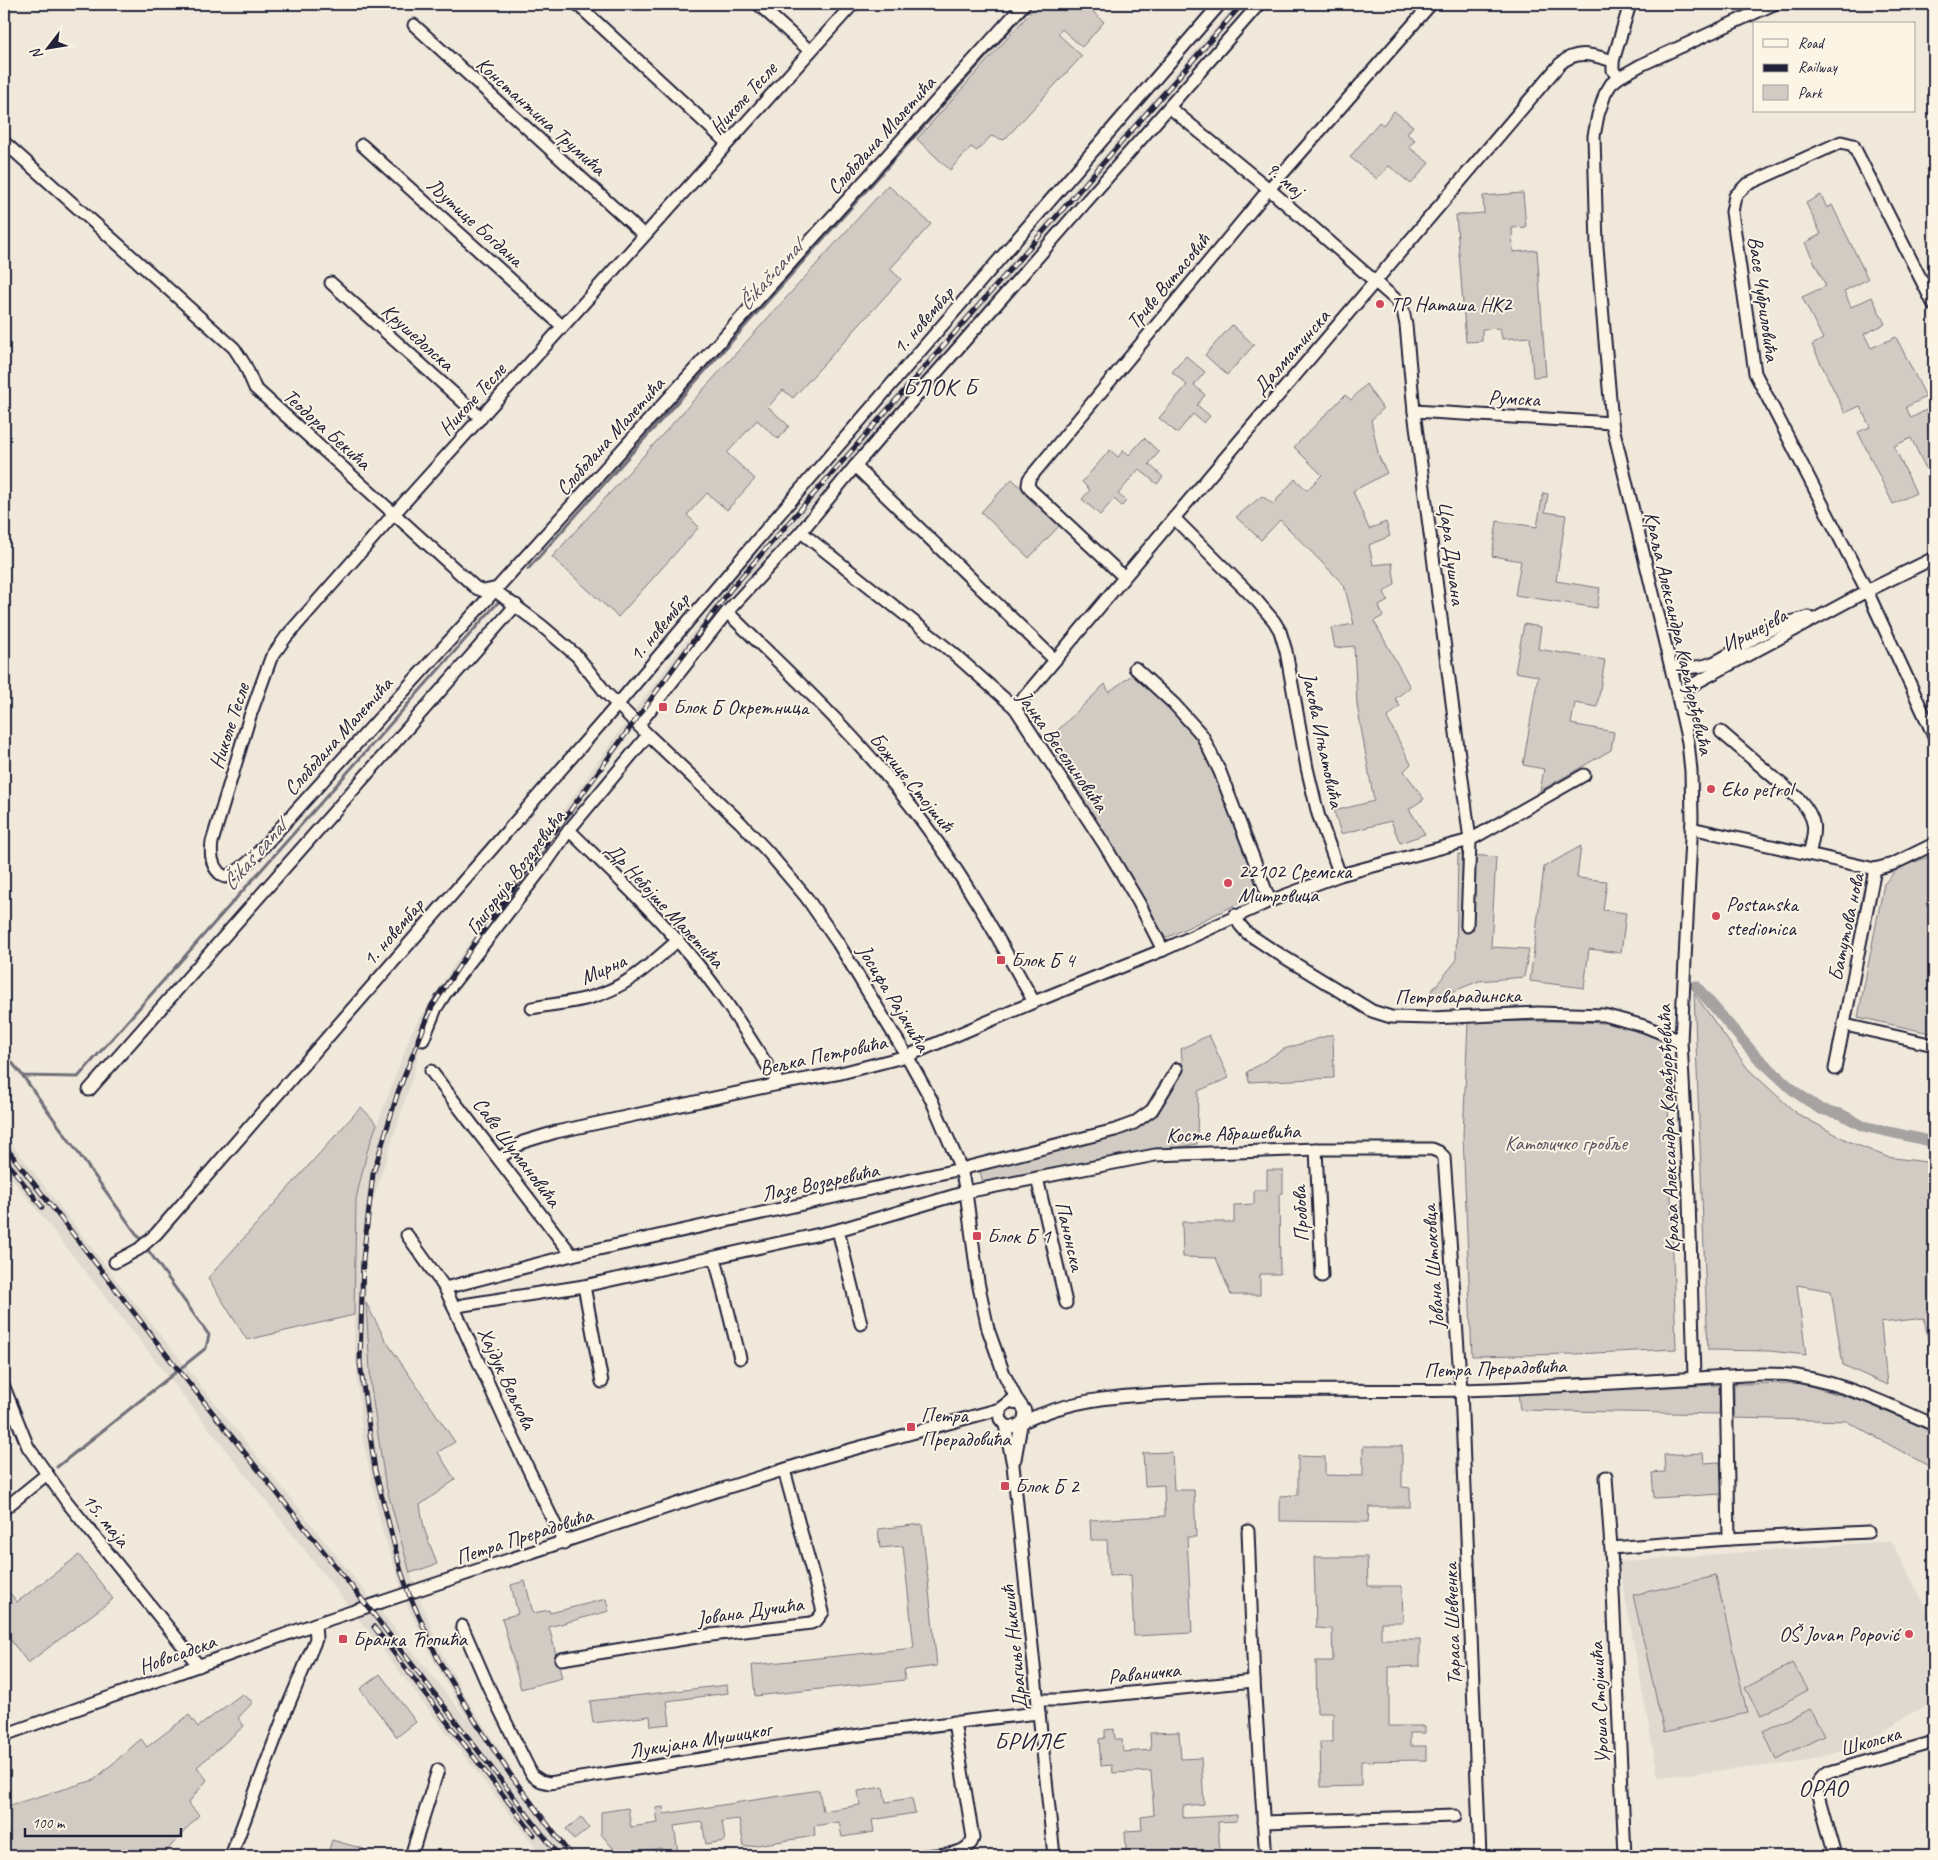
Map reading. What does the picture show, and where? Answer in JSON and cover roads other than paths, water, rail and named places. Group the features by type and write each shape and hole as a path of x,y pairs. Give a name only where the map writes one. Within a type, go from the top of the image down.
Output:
{"street":[{"path":"577,4 727,143"},
{"path":"758,4 810,51"},
{"name":"Николе Тесле","path":"216,869 211,852 212,842 250,716 271,658 286,637 393,514 853,4"},
{"name":"Слободана Малетића","path":"216,869 220,874 226,876 240,870 254,857 1024,4"},
{"name":"1. новембар","path":"115,1262 139,1250 156,1234 618,704 763,533 1220,4"},
{"name":"1. новембар","path":"639,724 727,612 801,532 855,466 1259,4"},
{"name":"Триве Витасовић","path":"1124,578 1031,490 1028,485 1029,479 1269,189 1431,4"},
{"path":"1618,78 1613,70 1612,61 1630,4"},
{"name":"Краља Александра Карађорђевића","path":"1694,1378 1689,1198 1681,1041 1691,828 1691,771 1688,742 1677,693 1612,423 1597,247 1594,136 1605,94 1611,84 1618,78 1641,65 1774,4"},
{"name":"Константина Трумића","path":"414,25 644,235"},
{"name":"Далматинска","path":"1016,708 1174,518 1560,64 1569,57 1582,53 1612,61"},
{"name":"9. мај","path":"1169,107 1269,189 1375,282"},
{"name":"Теодора Бекића","path":"4,142 234,348 245,365 255,388 476,588 484,591 496,591 577,656 606,692 639,724"},
{"name":"Васе Чубриловића","path":"1934,305 1853,145 1841,142 1746,185 1735,196 1732,212 1756,373 1867,591 1934,736"},
{"name":"Љутице Богдана","path":"362,145 562,326"},
{"name":"Цара Душана","path":"1375,282 1395,299 1403,310 1406,325 1414,411 1470,840"},
{"name":"Крушедолска","path":"331,283 481,418"},
{"name":"Румска","path":"1414,411 1612,423"},
{"path":"855,466 1055,660"},
{"name":"Јакова Игњатовића","path":"1174,518 1262,607 1274,620 1280,631 1286,651 1309,777 1318,814 1340,875"},
{"name":"Јанка Веселиновића","path":"801,532 953,653 1016,708 1104,844 1139,903 1163,950"},
{"name":"Иринејева","path":"1677,693 1822,614 1934,558"},
{"path":"90,1090 514,604"},
{"name":"Божице Стојшић","path":"727,612 814,697 907,801 963,880 1034,1002"},
{"name":"Иринејева","path":"1671,668 1686,669 1712,664 1774,628 1799,619 1822,614"},
{"path":"1135,668 1174,704 1202,736 1220,772 1270,901"},
{"name":"Јосифа Рајачића","path":"639,724 648,735 740,822 806,897 838,943 932,1100 961,1169 966,1192 978,1282 988,1329 1004,1374 1021,1405"},
{"path":"1721,732 1799,799 1808,809 1815,828 1809,854"},
{"name":"Глигорија Возаревића","path":"423,1040 436,1008 445,994 544,866 569,830 648,735"},
{"path":"1340,875 1470,840 1584,775"},
{"path":"1691,828 1875,869"},
{"name":"Др Небојше Малетића","path":"569,830 678,940 732,1010 779,1084"},
{"path":"1467,926 1470,840"},
{"name":"Батутова нова","path":"1835,1069 1875,869 1893,864 1934,844"},
{"name":"Вељка Петровића","path":"499,1158 523,1142 556,1132 841,1072 907,1056 1163,950 1236,915 1340,875"},
{"name":"Петроварадинска","path":"1236,915 1240,926 1270,949 1382,1016 1391,1018 1432,1018 1538,1013 1604,1015 1644,1026 1681,1041"},
{"name":"Мирна","path":"532,1008 592,997 617,987 637,976 678,940"},
{"path":"1845,1025 1934,1045"},
{"name":"Лазе Возаревића","path":"445,1288 572,1255 961,1169 1115,1130 1134,1123 1152,1110 1177,1069"},
{"name":"Саве Шумановића","path":"431,1071 572,1255"},
{"name":"Косте Абрашевића","path":"1037,1178 1155,1155 1316,1149 1432,1149"},
{"name":"Пробова","path":"1316,1149 1322,1276"},
{"name":"Јована Штоковца","path":"1432,1149 1444,1157 1461,1390"},
{"path":"454,1308 584,1286 715,1258 838,1230 966,1192 1037,1178"},
{"name":"Панонска","path":"1037,1178 1066,1303"},
{"path":"838,1230 861,1324"},
{"name":"Хајдук Вељкова","path":"407,1235 445,1288 508,1427 564,1543"},
{"path":"715,1258 740,1358"},
{"path":"584,1286 602,1382"},
{"name":"Јосифа Рајачића","path":"998,1356 1004,1380 1002,1406"},
{"name":"Петра Прерадовића","path":"1022,1423 1050,1410 1104,1398 1177,1393 1240,1390 1461,1390 1763,1374 1796,1376 1833,1384 1870,1396 1934,1425"},
{"path":"1726,1376 1729,1539"},
{"name":"15. маја","path":"4,1387 28,1448 67,1502 199,1666"},
{"name":"Тараса Шевченка","path":"1461,1390 1480,1856"},
{"path":"1012,1401 1021,1405 1025,1414 1022,1423 1013,1428 1004,1424 999,1416 1002,1406 1012,1401"},
{"name":"Петра Прерадовића","path":"1021,1405 1033,1410 1050,1410"},
{"name":"Петра Прерадовића","path":"364,1608 784,1470 841,1452 955,1422 1002,1406"},
{"name":"Петра Прерадовића","path":"955,1422 984,1420 1004,1424"},
{"name":"Драгиње Никшић","path":"1013,1465 1022,1423"},
{"name":"Драгиње Никшић","path":"1004,1424 1013,1465 1054,1856"},
{"name":"Јована Дучића","path":"561,1659 703,1636 811,1623 818,1620 823,1612 784,1470"},
{"path":"4,1509 47,1474"},
{"name":"Уроша Стојшића","path":"1606,1477 1625,1856"},
{"path":"1248,1531 1254,1681 1265,1845"},
{"path":"1611,1548 1729,1539 1868,1532"},
{"name":"Новосадска","path":"4,1735 364,1608"},
{"path":"231,1856 287,1708 316,1638 315,1624"},
{"name":"Лукијана Мушицког","path":"462,1626 489,1688 532,1775 541,1781 549,1783 806,1742 954,1722 1039,1713"},
{"name":"Раваничка","path":"1038,1700 1059,1700 1254,1681"},
{"path":"922,1856 964,1850 971,1845 973,1838 954,1722"},
{"name":"Школска","path":"1835,1856 1816,1788 1818,1781 1830,1772 1934,1742"},
{"path":"411,1856 438,1770"},
{"path":"1263,1822 1455,1816"}],"waterway":[{"name":"Čikaš canal","path":"528,569 1033,4"},
{"name":"Čikaš canal","path":"4,1053 23,1076 78,1077 501,599"},
{"path":"1696,986 1755,1055 1794,1091 1820,1109 1841,1114 1863,1126 1934,1142"},
{"path":"23,1076 209,1335 206,1348 57,1467"}],"railway":[{"path":"571,1856 510,1774 475,1721 438,1659 409,1594 401,1571 375,1470 360,1363 363,1259 373,1174 398,1092 432,1007 477,939 730,590 1242,4"},
{"path":"4,1145 173,1363 368,1607 559,1856"},
{"path":"4,1158 42,1207"},
{"path":"374,1627 534,1835"}],"place":[{"name":"ТР Наташа НК2","path":"1380,304"},
{"name":"Блок Б Окретница","path":"663,707"},
{"name":"Eko petrol","path":"1711,789"},
{"name":"22102 Сремска Митровица","path":"1228,883"},
{"name":"Postanska stedionica","path":"1716,916"},
{"name":"Блок Б 4","path":"1001,960"},
{"name":"Блок Б 1","path":"977,1236"},
{"name":"Петра Прерадовића","path":"911,1427"},
{"name":"Блок Б 2","path":"1005,1486"},
{"name":"OŠ Jovan Popović","path":"1909,1634"},
{"name":"Бранка Ћопића","path":"343,1639"}],"district":[{"name":"БЛОК Б","path":"940,387"},
{"name":"БРИЛЕ","path":"1030,1741"},
{"name":"ОРАО","path":"1823,1788"}],"park label":[{"name":"Католичко гробље","path":"1566,1143"}]}
